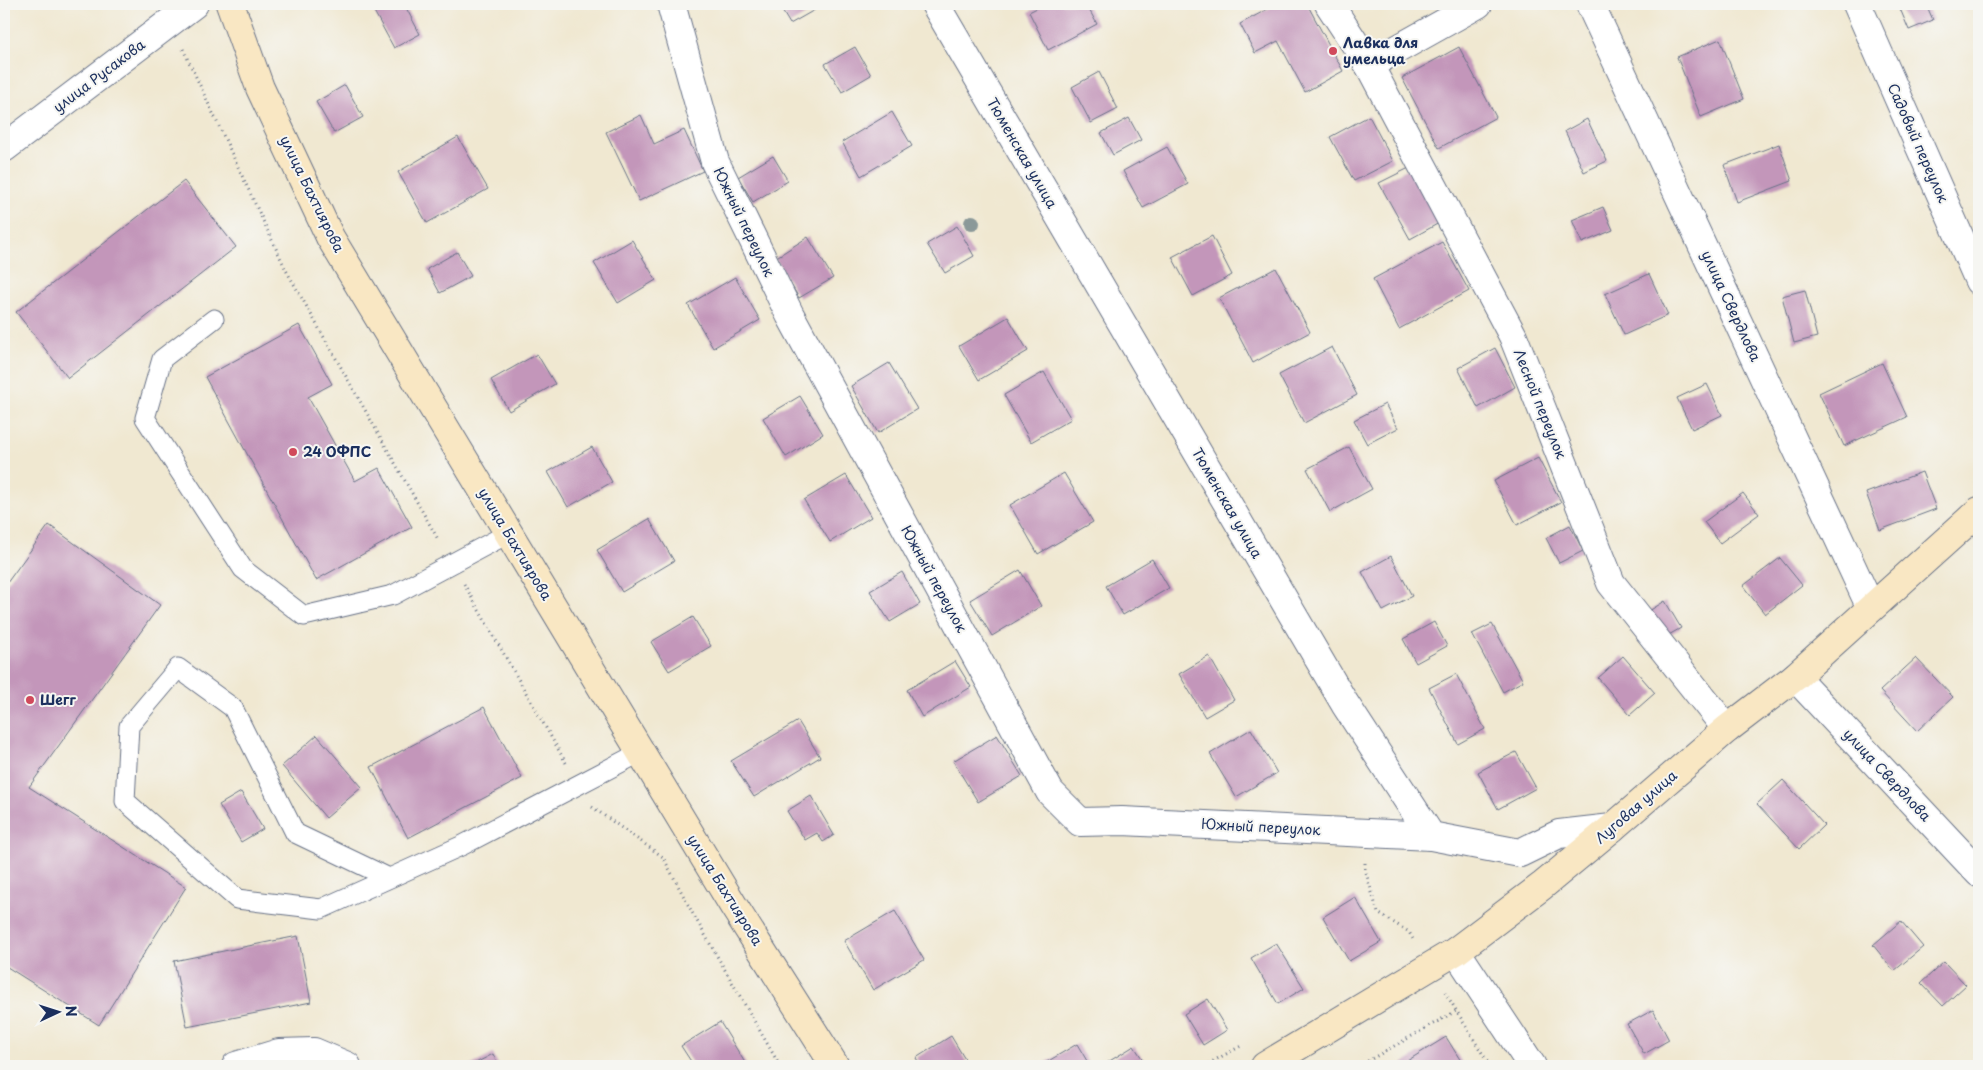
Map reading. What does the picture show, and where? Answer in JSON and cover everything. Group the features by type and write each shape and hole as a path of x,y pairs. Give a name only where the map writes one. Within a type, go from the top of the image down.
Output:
{"main road":[{"name":"улица Бахтиярова","path":"230,4 260,88 330,237 733,905 835,1066"},
{"name":"Луговая улица","path":"1265,1066 1456,951 1542,886 1727,729 1795,677 1979,511"}],"street":[{"name":"улица Русакова","path":"4,148 194,4"},
{"name":"Южный переулок","path":"671,4 715,162 790,315 1050,792 1080,822 1122,820 1431,836"},
{"name":"Тюменская улица","path":"935,4 1345,704 1431,836"},
{"name":"Лесной переулок","path":"1329,4 1369,65 1513,336 1611,583 1727,729"},
{"path":"1369,65 1478,4"},
{"name":"улица Свердлова","path":"1590,4 1871,608"},
{"name":"Садовый переулок","path":"1856,4 1979,281"},
{"name":"улица Свердлова","path":"1795,677 1979,873"},
{"path":"1431,836 1520,853 1559,834 1612,828"},
{"path":"1456,951 1532,1066"},
{"path":"236,1066 279,1053 314,1052 347,1066"}],"lane":[{"path":"214,319 162,359 145,418 243,569 304,616 393,595 509,533"},
{"path":"389,878 295,832 234,708 178,668 129,726 126,801 237,899 321,909 463,845 641,752"}],"path":[{"path":"1367,832 1365,869 1378,913 1409,932 1490,1066"},
{"path":"1359,1066 1456,1011"}],"building":[{"path":"370,4 404,4 420,34 394,48"},
{"path":"778,4 825,4 790,24"},
{"path":"1045,4 1086,4 1097,24 1048,50 1029,12"},
{"path":"1277,4 1307,4 1343,71 1305,92 1278,41 1255,53 1240,24"},
{"path":"1898,4 1926,4 1933,20 1909,30"},
{"path":"1720,39 1744,99 1701,117 1677,57"},
{"path":"855,47 871,75 842,92 825,64"},
{"path":"1459,47 1496,117 1439,148 1402,78"},
{"path":"1099,72 1118,109 1091,123 1072,87"},
{"path":"345,85 363,117 334,133 316,102"},
{"path":"892,112 912,146 861,176 842,142"},
{"path":"641,115 654,144 684,130 703,171 639,201 606,132"},
{"path":"1369,116 1393,161 1354,181 1330,137"},
{"path":"1129,118 1141,140 1113,155 1101,133"},
{"path":"1587,119 1607,161 1584,172 1565,131"},
{"path":"458,137 488,189 427,223 398,172"},
{"path":"1779,144 1792,181 1737,202 1724,165"},
{"path":"1167,147 1188,184 1143,208 1123,171"},
{"path":"773,156 788,181 753,202 738,177"},
{"path":"1411,167 1441,222 1410,239 1379,183"},
{"path":"184,181 236,247 68,378 16,312"},
{"path":"1603,207 1613,230 1582,243 1572,220"},
{"path":"957,226 974,256 945,273 927,244"},
{"path":"1212,236 1232,275 1193,296 1172,257"},
{"path":"808,237 833,278 799,298 775,258"},
{"path":"632,240 656,280 618,303 594,263"},
{"path":"1442,242 1469,291 1399,329 1373,279"},
{"path":"457,252 471,276 440,293 427,269"},
{"path":"1276,268 1310,332 1253,363 1219,298"},
{"path":"1649,274 1668,315 1624,335 1605,294"},
{"path":"735,277 760,320 713,348 688,305"},
{"path":"1805,290 1817,337 1794,343 1782,296"},
{"path":"1008,317 1028,351 979,380 959,346"},
{"name":"24 ОФПС","path":"299,325 332,384 308,397 355,481 379,468 412,527 316,580 205,377"},
{"path":"1332,347 1357,395 1304,423 1279,375"},
{"path":"1495,348 1515,387 1478,408 1458,368"},
{"path":"537,354 555,384 509,411 491,380"},
{"path":"889,363 917,409 878,433 851,386"},
{"path":"1882,363 1907,417 1844,446 1819,393"},
{"path":"1044,372 1071,419 1031,442 1004,395"},
{"path":"1707,384 1722,415 1692,429 1677,398"},
{"path":"800,396 823,434 786,457 763,418"},
{"path":"1385,404 1398,428 1367,444 1354,420"},
{"path":"592,447 612,482 568,507 548,472"},
{"path":"1349,447 1372,489 1330,512 1307,469"},
{"path":"1538,458 1561,502 1517,525 1494,481"},
{"path":"1922,472 1936,509 1880,530 1866,493"},
{"path":"1064,473 1093,522 1038,554 1010,505"},
{"path":"846,475 871,517 830,542 804,500"},
{"path":"1743,493 1759,514 1720,543 1704,522"},
{"path":"649,519 674,561 622,592 597,550"},
{"path":"49,525 160,605 29,787 186,887 99,1025 4,965 4,587"},
{"path":"1570,525 1583,551 1559,563 1546,538"},
{"path":"1391,556 1412,596 1383,611 1362,572"},
{"path":"1780,558 1802,585 1765,614 1743,586"},
{"path":"1152,559 1169,588 1123,615 1106,586"},
{"path":"1020,570 1041,606 992,636 970,600"},
{"path":"902,572 920,604 890,622 870,591"},
{"path":"1665,601 1681,628 1665,637 1649,611"},
{"path":"693,617 711,646 669,671 651,642"},
{"path":"1434,622 1447,646 1416,663 1403,639"},
{"path":"1492,624 1523,681 1503,692 1472,634"},
{"path":"1209,656 1234,700 1205,717 1179,674"},
{"path":"1623,656 1655,693 1630,715 1598,678"},
{"path":"1916,658 1953,697 1917,731 1880,691"},
{"path":"955,661 971,687 922,717 907,690"},
{"path":"1456,674 1485,729 1458,744 1429,688"},
{"path":"484,707 522,778 408,838 371,767"},
{"path":"798,721 820,757 754,797 731,761"},
{"path":"1251,729 1277,773 1236,797 1210,754"},
{"path":"317,735 362,787 326,818 282,766"},
{"path":"997,735 1022,776 978,802 953,761"},
{"path":"1516,752 1536,788 1498,809 1478,772"},
{"path":"1783,780 1824,825 1799,849 1757,804"},
{"path":"241,792 263,829 241,842 219,805"},
{"path":"811,796 834,835 823,842 817,833 805,840 787,811"},
{"path":"1355,897 1381,942 1349,961 1323,917"},
{"path":"895,911 924,960 873,990 844,941"},
{"path":"1901,921 1923,947 1894,971 1873,945"},
{"path":"298,936 311,1002 187,1027 174,961"},
{"path":"1276,943 1304,988 1278,1004 1251,958"},
{"path":"1944,962 1966,985 1943,1006 1921,983"},
{"path":"1208,999 1227,1030 1203,1045 1184,1014"},
{"path":"1653,1010 1669,1040 1644,1054 1627,1024"},
{"path":"720,1022 747,1066 694,1066 681,1046"},
{"path":"951,1036 969,1066 921,1066 916,1058"},
{"path":"1446,1037 1464,1066 1403,1066 1402,1064"},
{"path":"1077,1044 1090,1066 1040,1066"},
{"path":"1134,1046 1147,1066 1111,1066 1108,1062"},
{"path":"493,1054 499,1066 470,1066"}],"place":[{"name":"Лавка для умельца","path":"1333,51"},
{"name":"24 ОФПС","path":"293,452"},
{"name":"Шегг","path":"30,700"}]}
